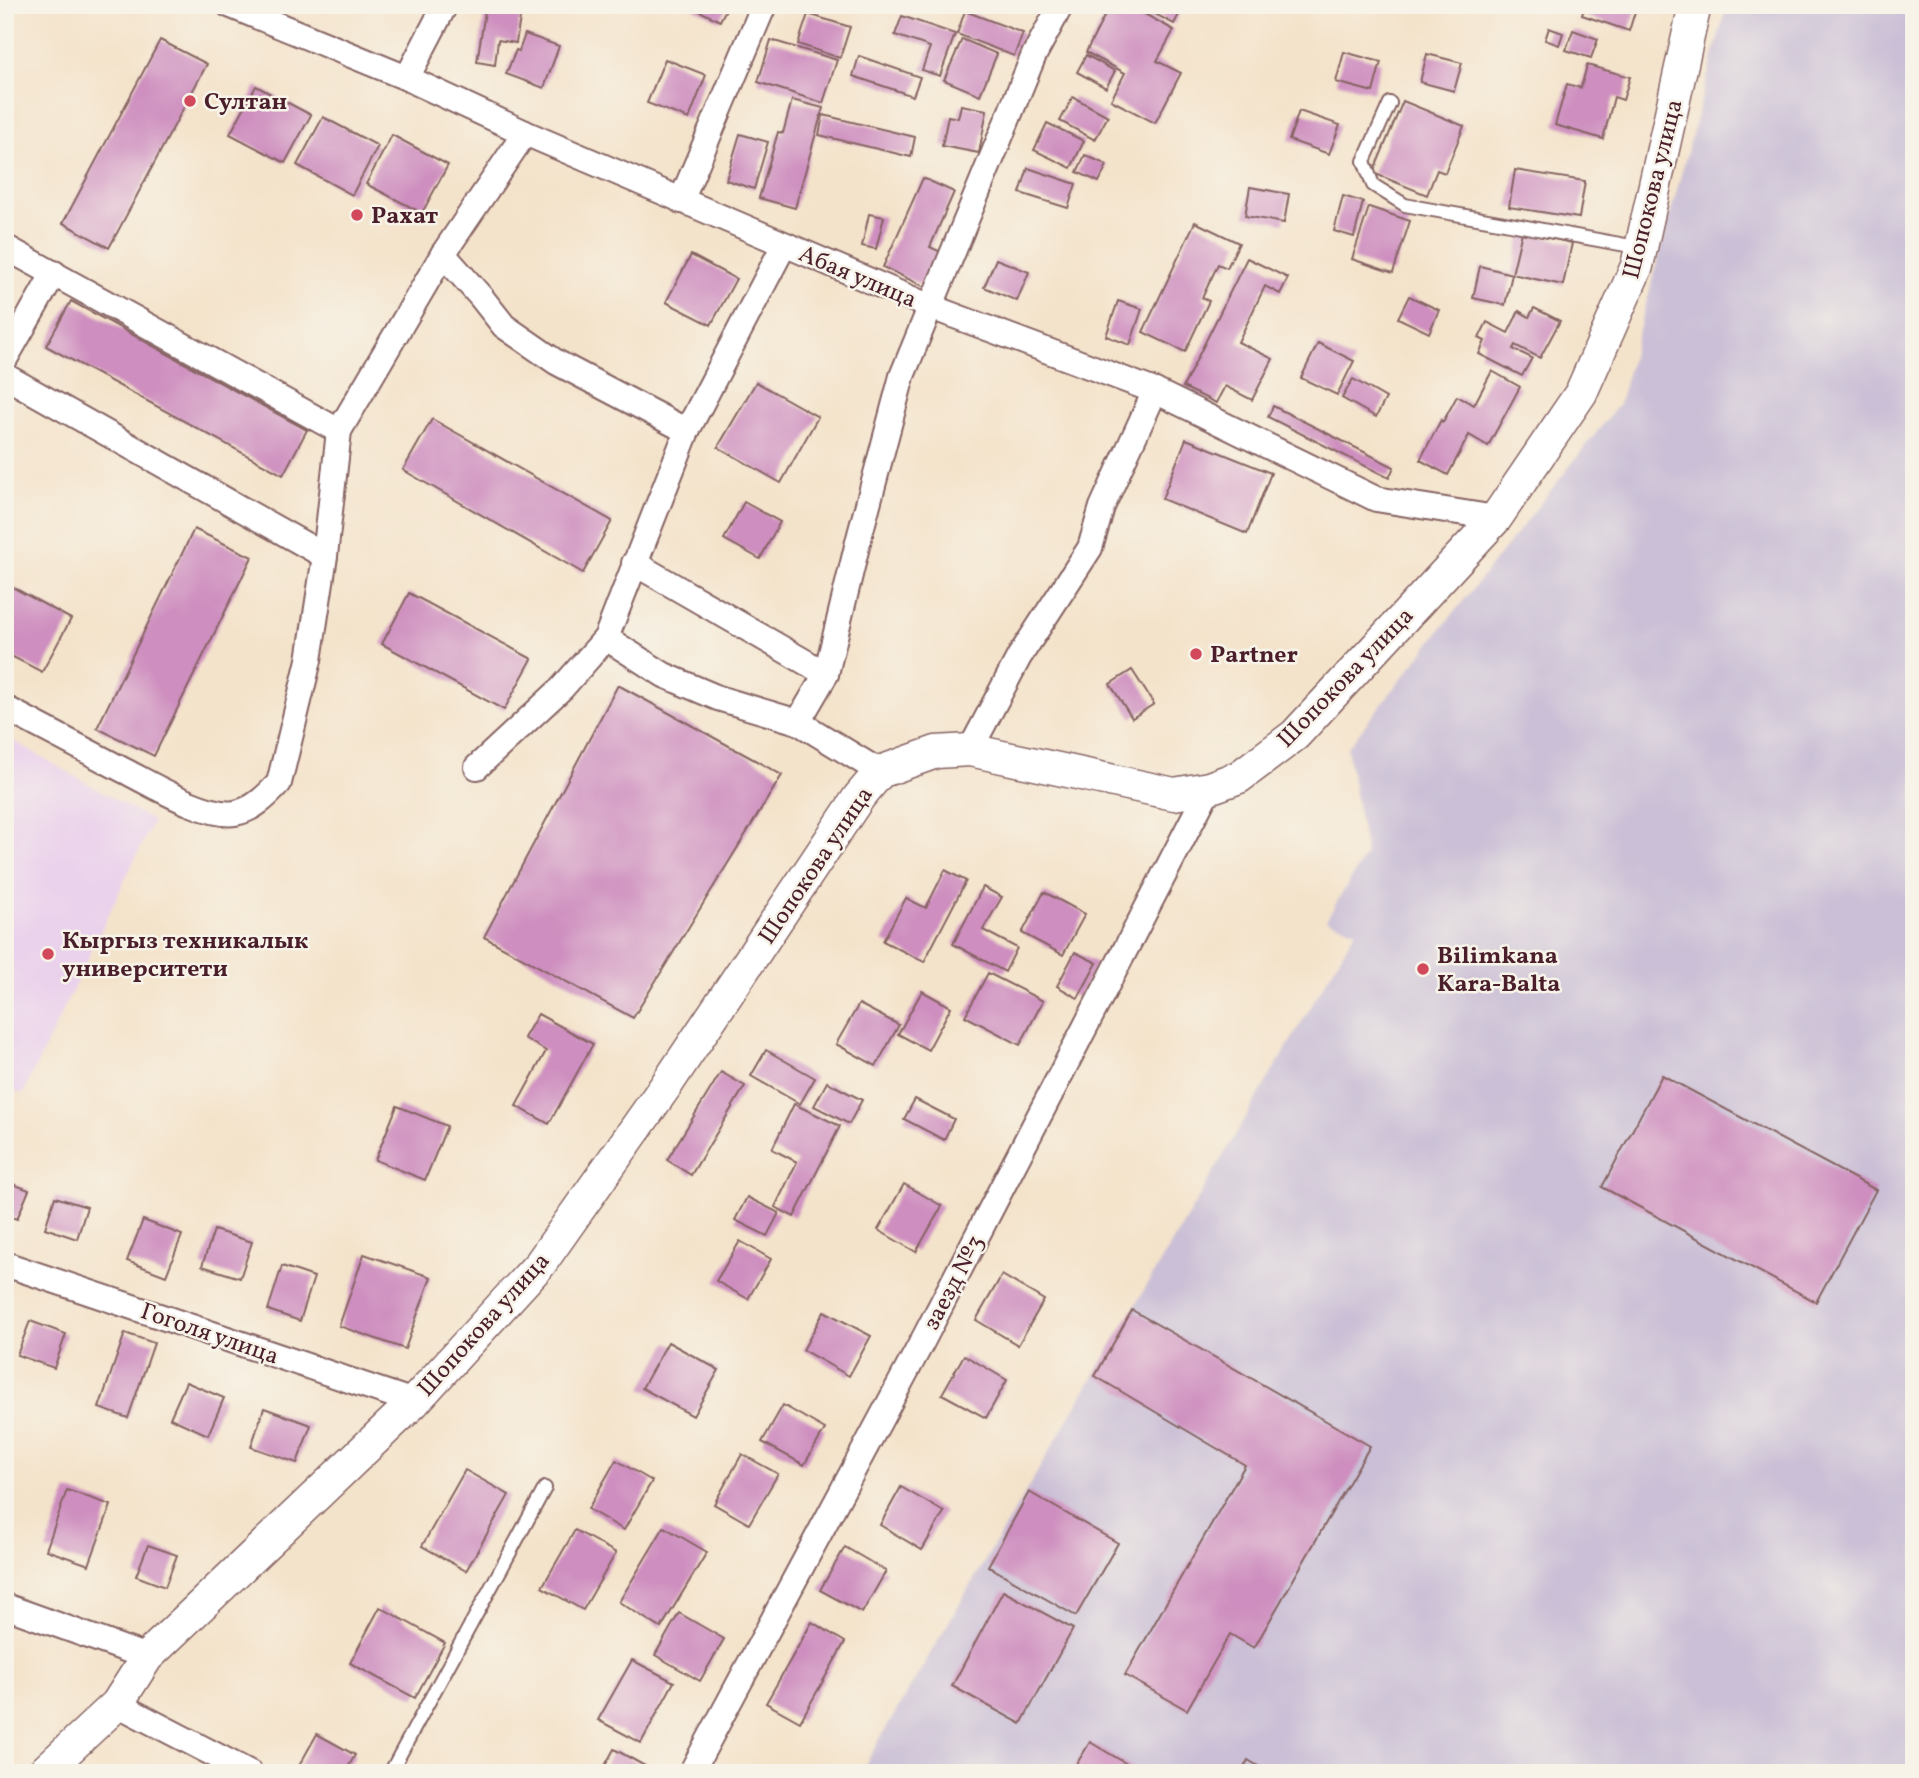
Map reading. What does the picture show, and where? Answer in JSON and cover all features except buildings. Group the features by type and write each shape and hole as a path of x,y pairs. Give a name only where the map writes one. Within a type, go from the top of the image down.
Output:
{"street":[{"name":"Абая улица","path":"229,5 407,78 681,201 931,307 1155,391 1376,499 1496,518"},
{"path":"407,78 445,5"},
{"path":"681,201 764,5"},
{"path":"798,722 825,674 902,376 1034,55 1061,5"},
{"name":"Шопокова улица","path":"43,1773 117,1704 147,1657 414,1402 540,1264 665,1087 859,797 880,772 936,752 971,750 1174,794 1209,788 1239,777 1295,735 1496,518 1581,393 1637,266 1695,5"},
{"path":"5,708 182,800 215,811 234,813 252,807 267,797 279,783 309,660 325,556 339,431 443,254 525,132"},
{"path":"477,767 562,688 606,638 687,431 784,245"},
{"path":"5,247 339,431"},
{"path":"443,254 504,326 556,362 687,431"},
{"path":"5,359 54,273"},
{"path":"5,376 325,556"},
{"path":"971,750 1019,657 1090,548 1102,507 1155,391"},
{"path":"634,563 825,674"},
{"path":"606,638 664,676 718,698 798,722 880,772"},
{"name":"заезд №3","path":"691,1773 928,1330 1209,788"},
{"name":"Гоголя улица","path":"5,1264 414,1402"},
{"path":"5,1606 147,1657"},
{"path":"117,1704 250,1773"}],"lane":[{"path":"1390,103 1364,161 1373,185 1405,205 1642,248"},
{"path":"390,1773 545,1488"}],"shaded area":[{"path":"1727,5 1914,5 1914,1773 860,1773 1356,930 1326,920 1366,854 1347,748 1619,404"},
{"name":"Кыргыз техникалык университети","path":"5,736 153,821 23,1094 5,1087"}],"place":[{"name":"Султан","path":"190,101"},
{"name":"Рахат","path":"357,215"},
{"name":"Partner","path":"1196,654"},
{"name":"Кыргыз техникалык университети","path":"48,954"},
{"name":"Bilimkana Kara-Balta","path":"1423,969"}]}
